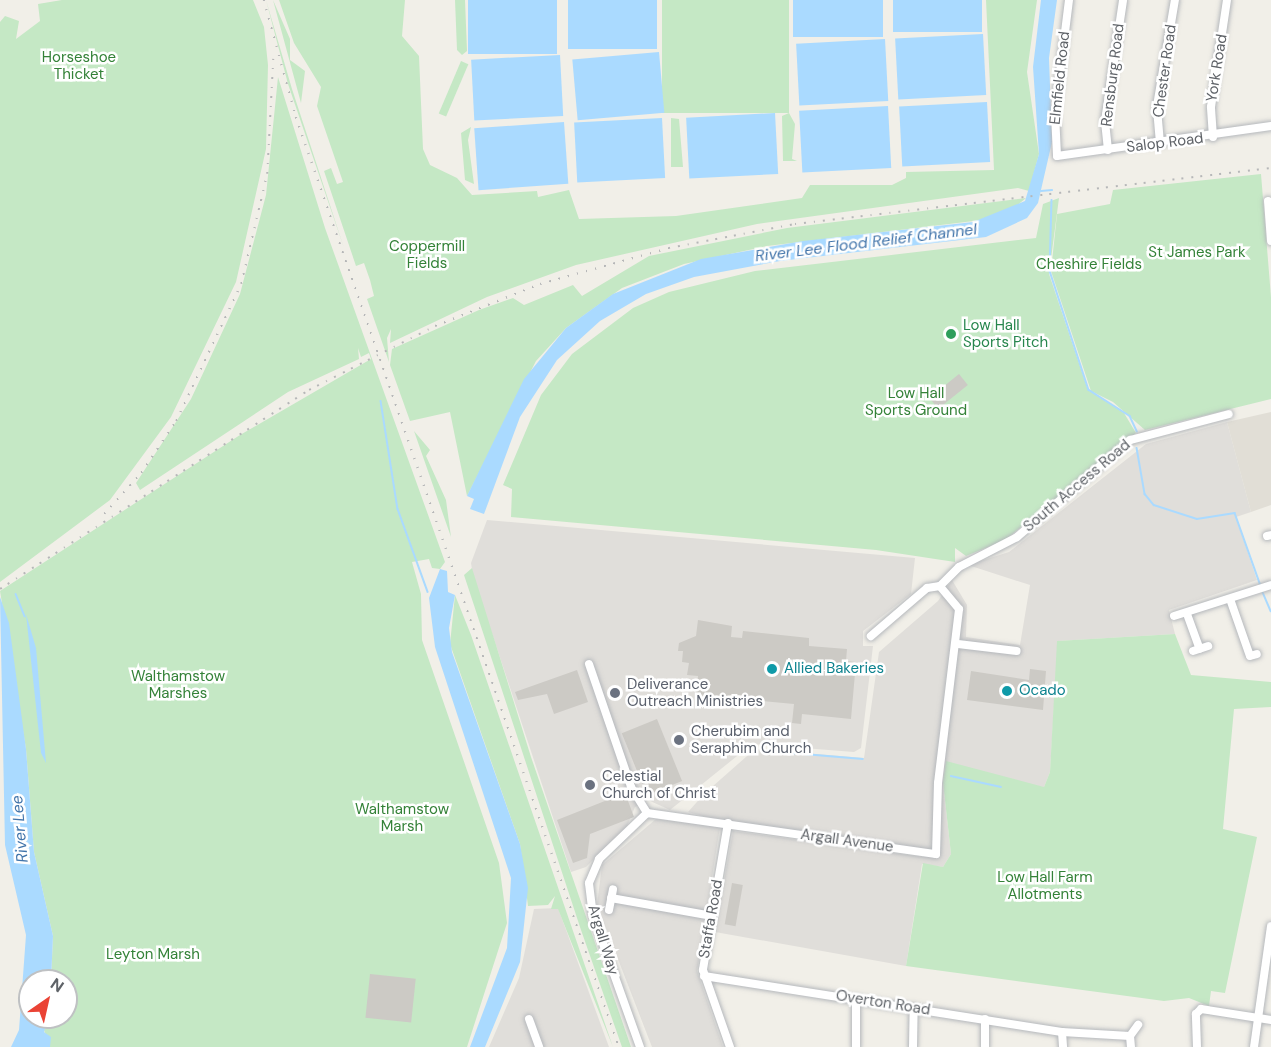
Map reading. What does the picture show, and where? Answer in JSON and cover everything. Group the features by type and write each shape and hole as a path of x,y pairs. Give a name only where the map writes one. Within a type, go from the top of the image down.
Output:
{"street":[{"name":"Elmfield Road","path":"1057,156 1055,113 1069,0"},
{"name":"Rensburg Road","path":"1108,150 1105,121 1123,0"},
{"name":"Chester Road","path":"1160,143 1157,106 1175,0"},
{"name":"York Road","path":"1213,136 1211,107 1227,0"},
{"path":"1270,126 1271,117"},
{"name":"Salop Road","path":"1057,156 1213,136 1270,126"},
{"path":"1269,203 1271,242"},
{"name":"South Access Road","path":"871,636 924,590 940,586 959,567 1017,537 1130,440 1230,414"},
{"path":"1174,616 1187,614 1271,585"},
{"path":"940,586 959,609 958,644 1017,651"},
{"path":"1230,599 1250,656 1257,654"},
{"path":"1187,614 1200,649"},
{"name":"Argall Avenue","path":"647,813 936,854 938,783 958,644"},
{"path":"589,664 631,787 647,813"},
{"name":"Argall Way","path":"638,1043 593,916 589,883 599,859 647,813"},
{"name":"Staffa Road","path":"728,823 704,976 730,1047"},
{"path":"609,910 613,889"},
{"path":"611,898 712,916"},
{"path":"1254,1047 1254,1017 1271,926"},
{"name":"Overton Road","path":"704,976 1062,1032 1130,1036"},
{"path":"856,999 856,1047"},
{"path":"913,1047 914,1008"},
{"path":"1197,1047 1196,1014 1206,1009 1271,1020"},
{"path":"529,1019 539,1047"},
{"path":"985,1019 985,1047"},
{"path":"1131,1047 1130,1036 1138,1025"},
{"path":"1062,1032 1063,1047"}],"shaded area":[{"path":"1271,412 1271,505 1251,512 1227,422"},
{"path":"1227,422 1251,512 1236,517 1257,580 1169,610 1175,634 1058,641 1050,772 1044,787 943,782 951,854 943,867 922,864 906,966 715,932 733,831 923,857 924,852 728,823 688,812 704,794 755,749 864,758 879,652 938,601 952,580 967,605 966,637 1020,645 1030,585 968,565 1009,552 1146,444"},
{"path":"487,520 915,558 911,594 863,631 863,646 873,646 861,748 854,752 752,744 670,810 648,800 635,807 627,826 586,867 571,872 473,576 471,563"},
{"path":"656,819 720,827 697,971 723,1047 652,1047 597,905 602,865"},
{"path":"558,908 609,1047 489,1047 519,978 534,909"}],"green space":[{"name":"Horseshoe Thicket","path":"62,0 253,0 264,27 268,65 266,149 236,282 171,417 110,500 0,582 0,22 5,16 19,21 16,39 40,21 38,4"},
{"path":"266,0 292,89 344,248 288,84"},
{"path":"273,0 290,39 290,60 305,71 301,103"},
{"name":"Coppermill Fields","path":"279,0 405,0 402,36 419,56 423,149 430,165 457,178 472,195 537,191 538,197 569,190 579,219 676,216 802,198 810,185 892,185 906,178 906,172 994,170 986,0 1037,0 1027,72 1039,154 1029,191 1018,188 757,224 576,265 487,297 390,343 391,329 387,338 389,362 367,299 374,296 370,280 364,263 356,266 324,171 331,168 337,184 343,182 317,106 321,87 294,43"},
{"path":"455,0 465,0 467,51 462,55 457,50"},
{"path":"662,0 789,0 789,113 662,113"},
{"path":"461,61 468,64 446,117 439,113"},
{"path":"278,77 325,228 445,562 440,569 432,568 429,559 412,562 421,594 422,640 499,863 507,923 467,1047 50,1047 44,1029 78,1029 78,969 52,969 53,936 34,852 26,749 0,591 240,435 371,359 369,353 361,357 358,348 359,359 288,392 140,490 136,483 191,399 240,294 266,195"},
{"path":"789,113 795,124 792,159 797,161 783,161 782,116"},
{"path":"671,118 679,119 683,167 671,167"},
{"path":"471,127 468,140 474,184 465,180 461,133"},
{"name":"St James Park","path":"1261,174 1271,297 1271,399 1145,430 1113,402 1091,391 1051,271 1057,214 1110,204 1113,190"},
{"path":"1026,198 1009,212 982,220 767,246 684,264 622,288 566,328 536,361 467,496 450,412 410,421 390,365 392,349 479,310 513,298 524,305 573,285 582,296 649,256 787,228"},
{"name":"Low Hall Sports Ground","path":"1059,198 1049,274 1088,390 1124,413 1136,433 1005,540 966,556 955,548 955,562 876,550 511,517 512,489 503,485 541,395 572,354 633,308 669,292 755,271 1036,238 1043,204"},
{"path":"414,431 430,450 426,456 446,500 451,537"},
{"path":"472,568 531,757 631,1047 622,1047 581,930 464,575"},
{"path":"455,595 471,635 613,1047 558,909 551,909 555,896 548,905 528,906 520,844 450,644"},
{"name":"Low Hall Farm Allotments","path":"1175,634 1191,675 1271,682 1271,707 1234,709 1223,829 1257,837 1225,993 1211,991 1209,1006 1189,998 1164,1001 906,966 923,863 943,867 951,854 943,782 946,761 1044,787 1050,772 1057,641"}],"water":[{"path":"468,0 557,0 557,54 468,54"},
{"path":"568,0 657,0 657,49 568,49"},
{"path":"793,0 883,0 883,37 793,37"},
{"path":"893,0 982,0 982,32 893,32"},
{"name":"River Lee Flood Relief Channel","path":"1041,0 1057,0 1049,58 1052,142 1038,203 1027,218 986,237 780,261 694,277 646,294 600,321 557,360 520,417 484,514 470,509 474,499 467,496 524,379 566,328 613,294 701,259 803,241 973,222 1025,201 1039,154 1033,67"},
{"path":"983,34 986,95 898,100 895,39"},
{"path":"885,39 888,101 799,106 796,44"},
{"path":"659,52 664,113 578,120 572,60"},
{"path":"560,55 563,116 474,121 471,60"},
{"path":"987,102 990,162 902,167 899,107"},
{"path":"888,106 891,168 802,173 799,111"},
{"path":"775,113 778,174 689,179 686,118"},
{"path":"662,118 665,178 577,183 574,123"},
{"path":"564,122 568,184 479,190 474,128"},
{"path":"440,569 447,571 448,592 455,595 449,628 452,652 520,844 528,888 520,962 485,1047 470,1047 507,948 511,878 435,647 429,598"},
{"name":"River Lee","path":"0,597 9,623 26,749 34,852 53,936 52,969 23,969 26,935 5,845"},
{"path":"26,614 36,648 46,763 41,753"},
{"path":"45,1029 44,1032 51,1037 50,1047 11,1047 19,1030"}],"building":[{"path":"959,374 968,385 938,409 929,398"},
{"name":"Allied Bakeries","path":"698,620 732,626 731,637 742,638 743,631 809,638 809,646 847,649 846,661 856,662 851,719 802,714 801,724 792,723 794,704 696,695 698,676 687,675 689,663 682,662 683,651 678,651 679,643 696,636"},
{"name":"Ocado","path":"1030,669 1046,671 1043,710 967,700 971,671 1029,680"},
{"path":"577,670 588,702 554,714 547,694 518,700 515,692"},
{"path":"657,719 682,781 647,795 622,733"},
{"path":"625,793 634,817 590,834 587,858 573,863 557,820"},
{"path":"732,883 743,885 736,926 725,924"},
{"path":"370,974 416,979 411,1023 365,1018"}],"waterway":[{"path":"1041,191 1052,190"},
{"path":"1052,200 1050,271 1089,390 1130,416 1137,431"},
{"path":"381,401 398,509 428,592"},
{"path":"1137,448 1145,494 1154,505 1197,519 1235,513 1261,586"},
{"path":"1262,590 1271,611"},
{"path":"16,594 25,616"},
{"path":"768,751 863,759"},
{"path":"951,776 1001,787"}],"railway":[{"path":"264,0 296,117 619,1047"},
{"path":"104,514 141,473 176,421 241,284 267,174 273,59"},
{"path":"0,589 309,390 435,326 540,284 669,248 795,224 1271,168"}],"place":[{"name":"Low Hall Sports Pitch","path":"951,334"},
{"name":"Allied Bakeries","path":"772,669"},
{"name":"Ocado","path":"1007,691"},
{"name":"Deliverance Outreach Ministries","path":"615,693"},
{"name":"Cherubim and Seraphim Church","path":"679,740"},
{"name":"Celestial Church of Christ","path":"590,785"}],"park label":[{"name":"Cheshire Fields","path":"1089,265"},
{"name":"Walthamstow Marshes","path":"178,684"},
{"name":"Walthamstow Marsh","path":"402,818"},
{"name":"Leyton Marsh","path":"153,955"}]}
